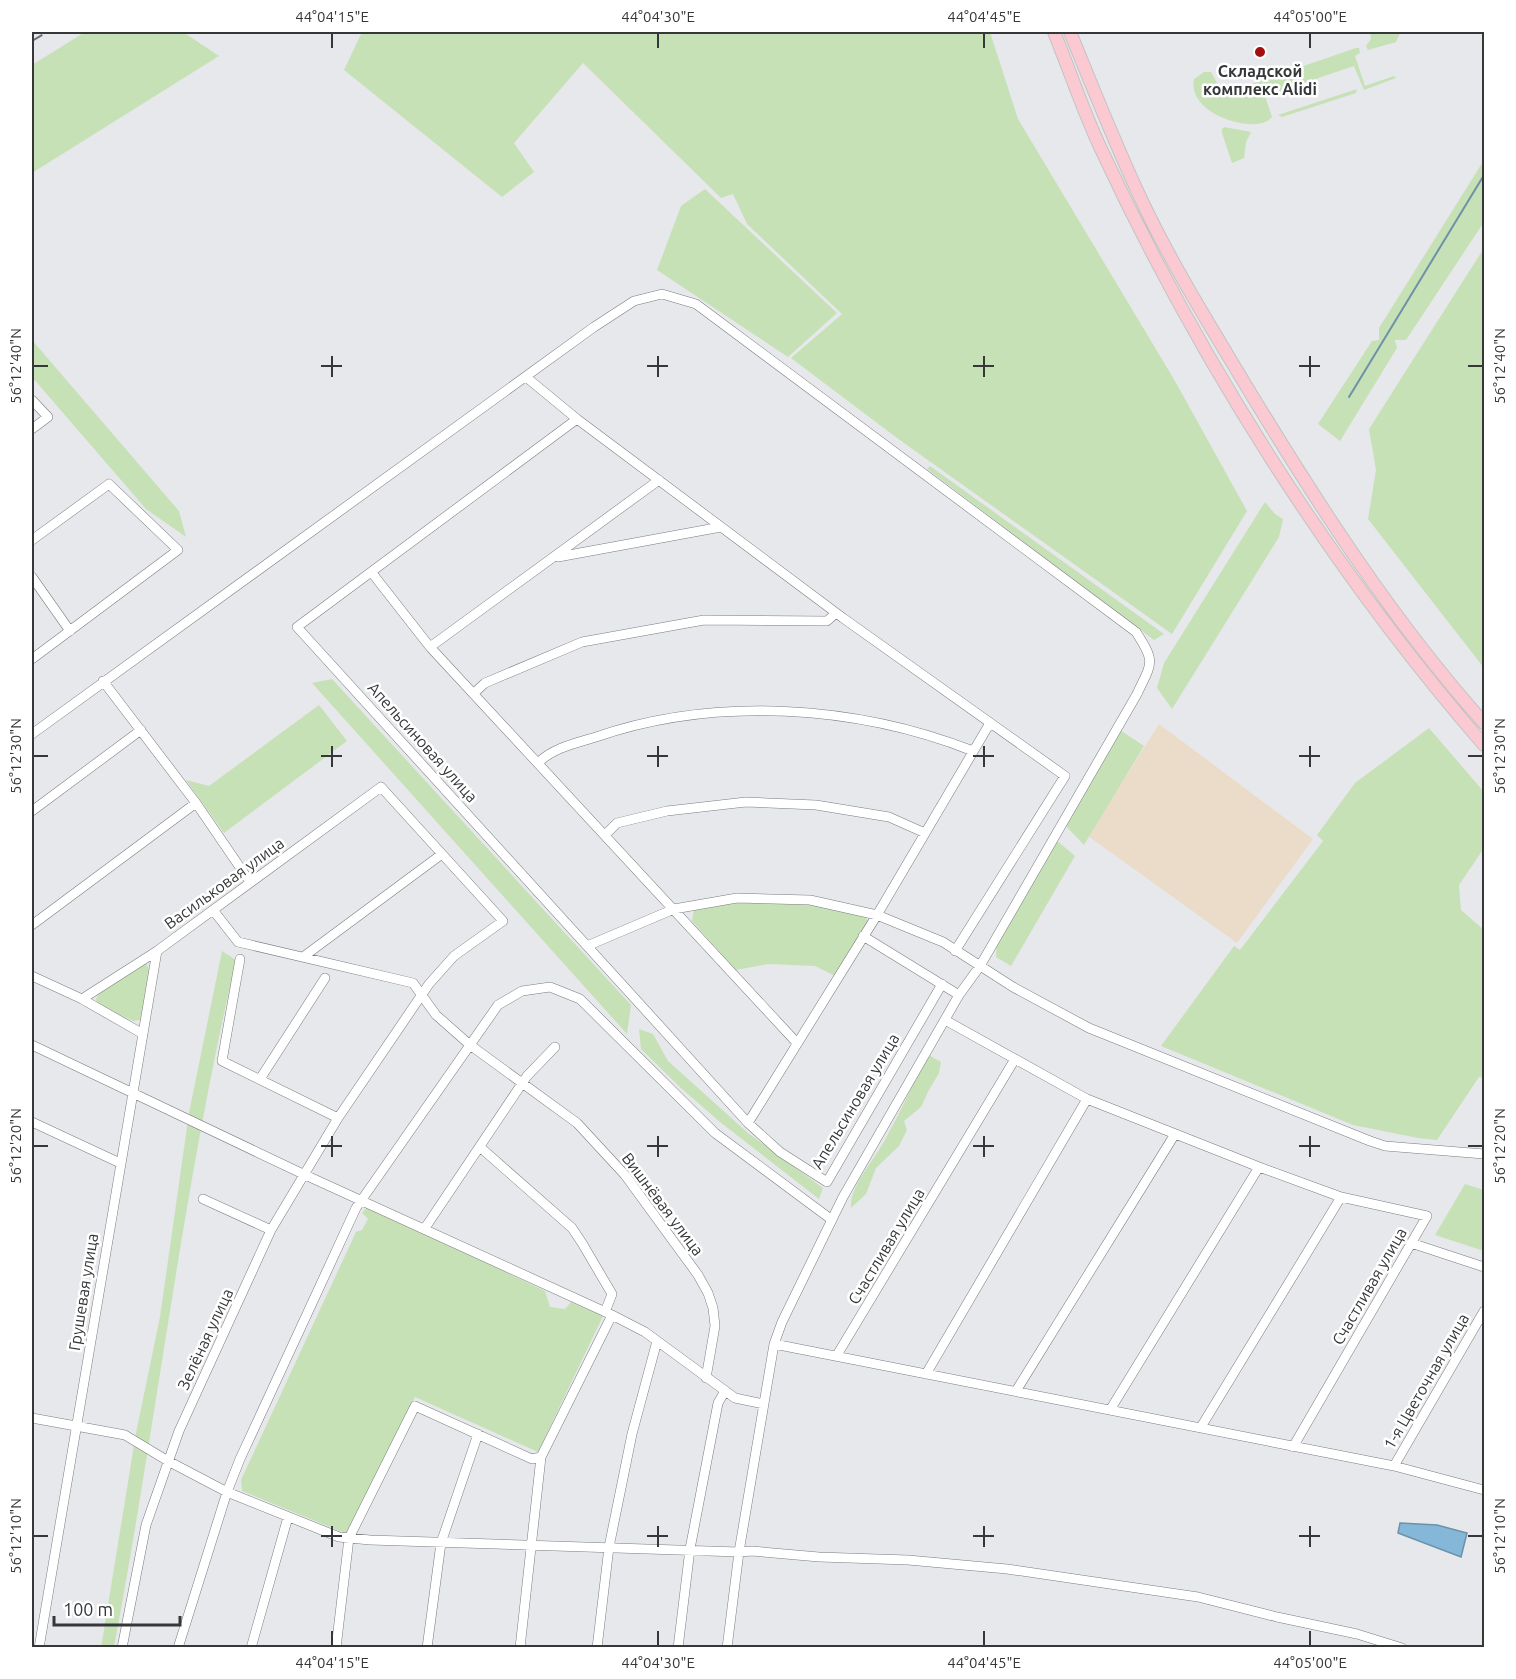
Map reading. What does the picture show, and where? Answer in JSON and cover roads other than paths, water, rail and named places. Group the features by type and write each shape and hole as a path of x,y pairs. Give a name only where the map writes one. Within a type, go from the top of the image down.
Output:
{"main road":[{"path":"1054,32 1105,157 1175,298 1225,384 1270,458 1370,604 1450,705 1485,745"},
{"path":"1070,32 1114,140 1142,201 1240,376 1346,545 1458,693 1485,723"},
{"path":"1225,384 1240,376"}],"street":[{"path":"32,734 594,327 634,301 662,294 696,304 1136,632 1148,650 1151,664 1137,694 843,1197 787,1311 774,1344 739,1552 728,1647"},
{"path":"526,377 577,419 837,613 1065,776 955,951"},
{"path":"32,400 48,417 32,429"},
{"name":"Апельсиновая улица","path":"577,419 297,627 748,1123 780,1152 827,1182 942,984"},
{"path":"430,647 659,480"},
{"path":"32,540 109,484 178,550 32,659"},
{"path":"554,558 721,526"},
{"path":"372,573 430,647 797,1043"},
{"path":"32,577 70,631"},
{"path":"474,693 485,683 582,642 704,620 827,621 837,613"},
{"path":"103,681 196,803 250,882"},
{"path":"538,763 545,756 564,747 620,728 708,712 796,711 850,718 945,740 973,751"},
{"path":"748,1123 877,915 990,723"},
{"path":"32,811 141,730"},
{"name":"Васильковая улица","path":"82,999 157,951 381,787 442,854"},
{"path":"605,835 617,823 667,811 746,802 816,805 889,817 925,833"},
{"path":"32,925 196,803"},
{"path":"213,910 238,942 303,957 414,982 423,994 454,956 503,921 442,854 303,957"},
{"path":"587,946 674,909 737,898 810,900 877,915 943,942 1047,1007 1089,1028 1370,1141 1385,1146 1485,1154"},
{"path":"863,936 959,995"},
{"name":"Грушевая улица","path":"32,1644 39,1647 131,1091 157,951"},
{"path":"240,959 222,1061 338,1118"},
{"path":"32,976 82,999 143,1034"},
{"path":"260,1079 325,978"},
{"path":"177,1647 227,1492 356,1208 498,1005 522,991 550,987 580,999 715,1133 832,1220"},
{"name":"Вишнёвая улица","path":"423,994 436,1015 470,1045 576,1123 625,1175 698,1275 713,1308 715,1326 706,1377"},
{"name":"Зелёная улица","path":"122,1647 146,1525 168,1461 179,1431 271,1230 338,1118 423,994"},
{"name":"Счастливая улица","path":"945,1020 1087,1100 1341,1197 1427,1216 1293,1447"},
{"path":"32,1046 303,1174 363,1199 609,1313 657,1341 735,1398 764,1404"},
{"path":"425,1228 527,1076 555,1047"},
{"name":"Счастливая улица","path":"837,1355 1015,1059"},
{"path":"926,1374 1087,1100"},
{"path":"32,1122 120,1163"},
{"path":"1016,1391 1175,1134"},
{"path":"480,1148 572,1228 612,1294 609,1313 541,1457 520,1647"},
{"path":"1110,1410 1259,1167"},
{"path":"1201,1427 1341,1197"},
{"path":"203,1199 271,1230"},
{"path":"1411,1243 1485,1267"},
{"name":"1-я Цветочная улица","path":"1394,1466 1485,1311"},
{"path":"597,1647 609,1548 632,1434 657,1341"},
{"path":"774,1344 1394,1466 1483,1488"},
{"path":"678,1647 690,1550 718,1403 725,1391"},
{"path":"336,1647 349,1538 415,1406 532,1458 541,1457"},
{"path":"32,1418 125,1435 227,1492 339,1537 441,1543 752,1551 819,1557 908,1560 1008,1569 1198,1597 1357,1634 1402,1647"},
{"path":"427,1647 441,1543 478,1434"},
{"path":"251,1647 288,1517"}],"water":[{"path":"1400,1523 1437,1525 1467,1533 1461,1557 1398,1533"}],"waterway":[{"path":"1349,397 1484,175"}],"railway":[{"path":"32,41 47,32"}],"place":[{"name":"Складской комплекс Alidi","path":"1260,52"}]}
